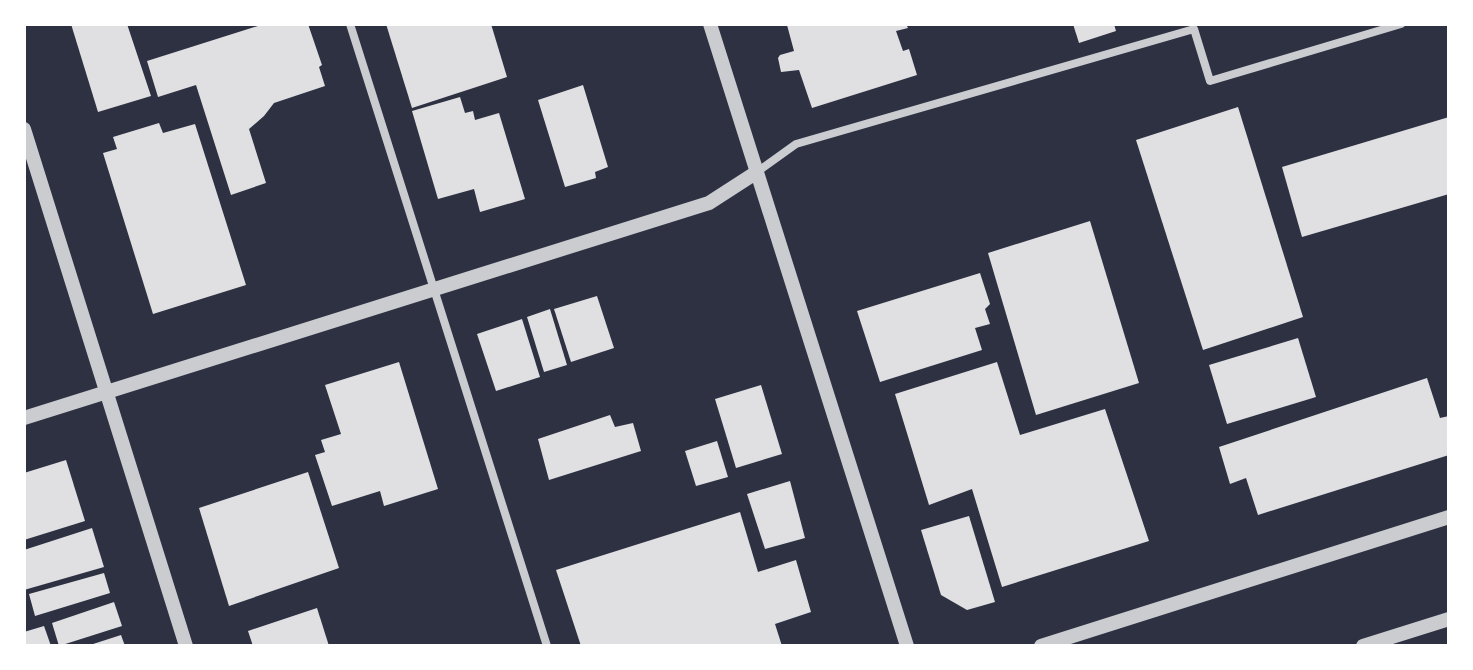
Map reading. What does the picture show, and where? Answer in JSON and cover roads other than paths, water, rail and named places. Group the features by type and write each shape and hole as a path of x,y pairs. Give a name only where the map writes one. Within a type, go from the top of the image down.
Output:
{"street":[{"path":"350,24 547,646"},
{"path":"710,24 907,646"},
{"path":"24,418 709,203 796,144 1194,29 1210,81 1401,24"},
{"path":"24,129 186,646"},
{"path":"1041,646 1449,517"},
{"path":"1363,646 1449,619"}]}
